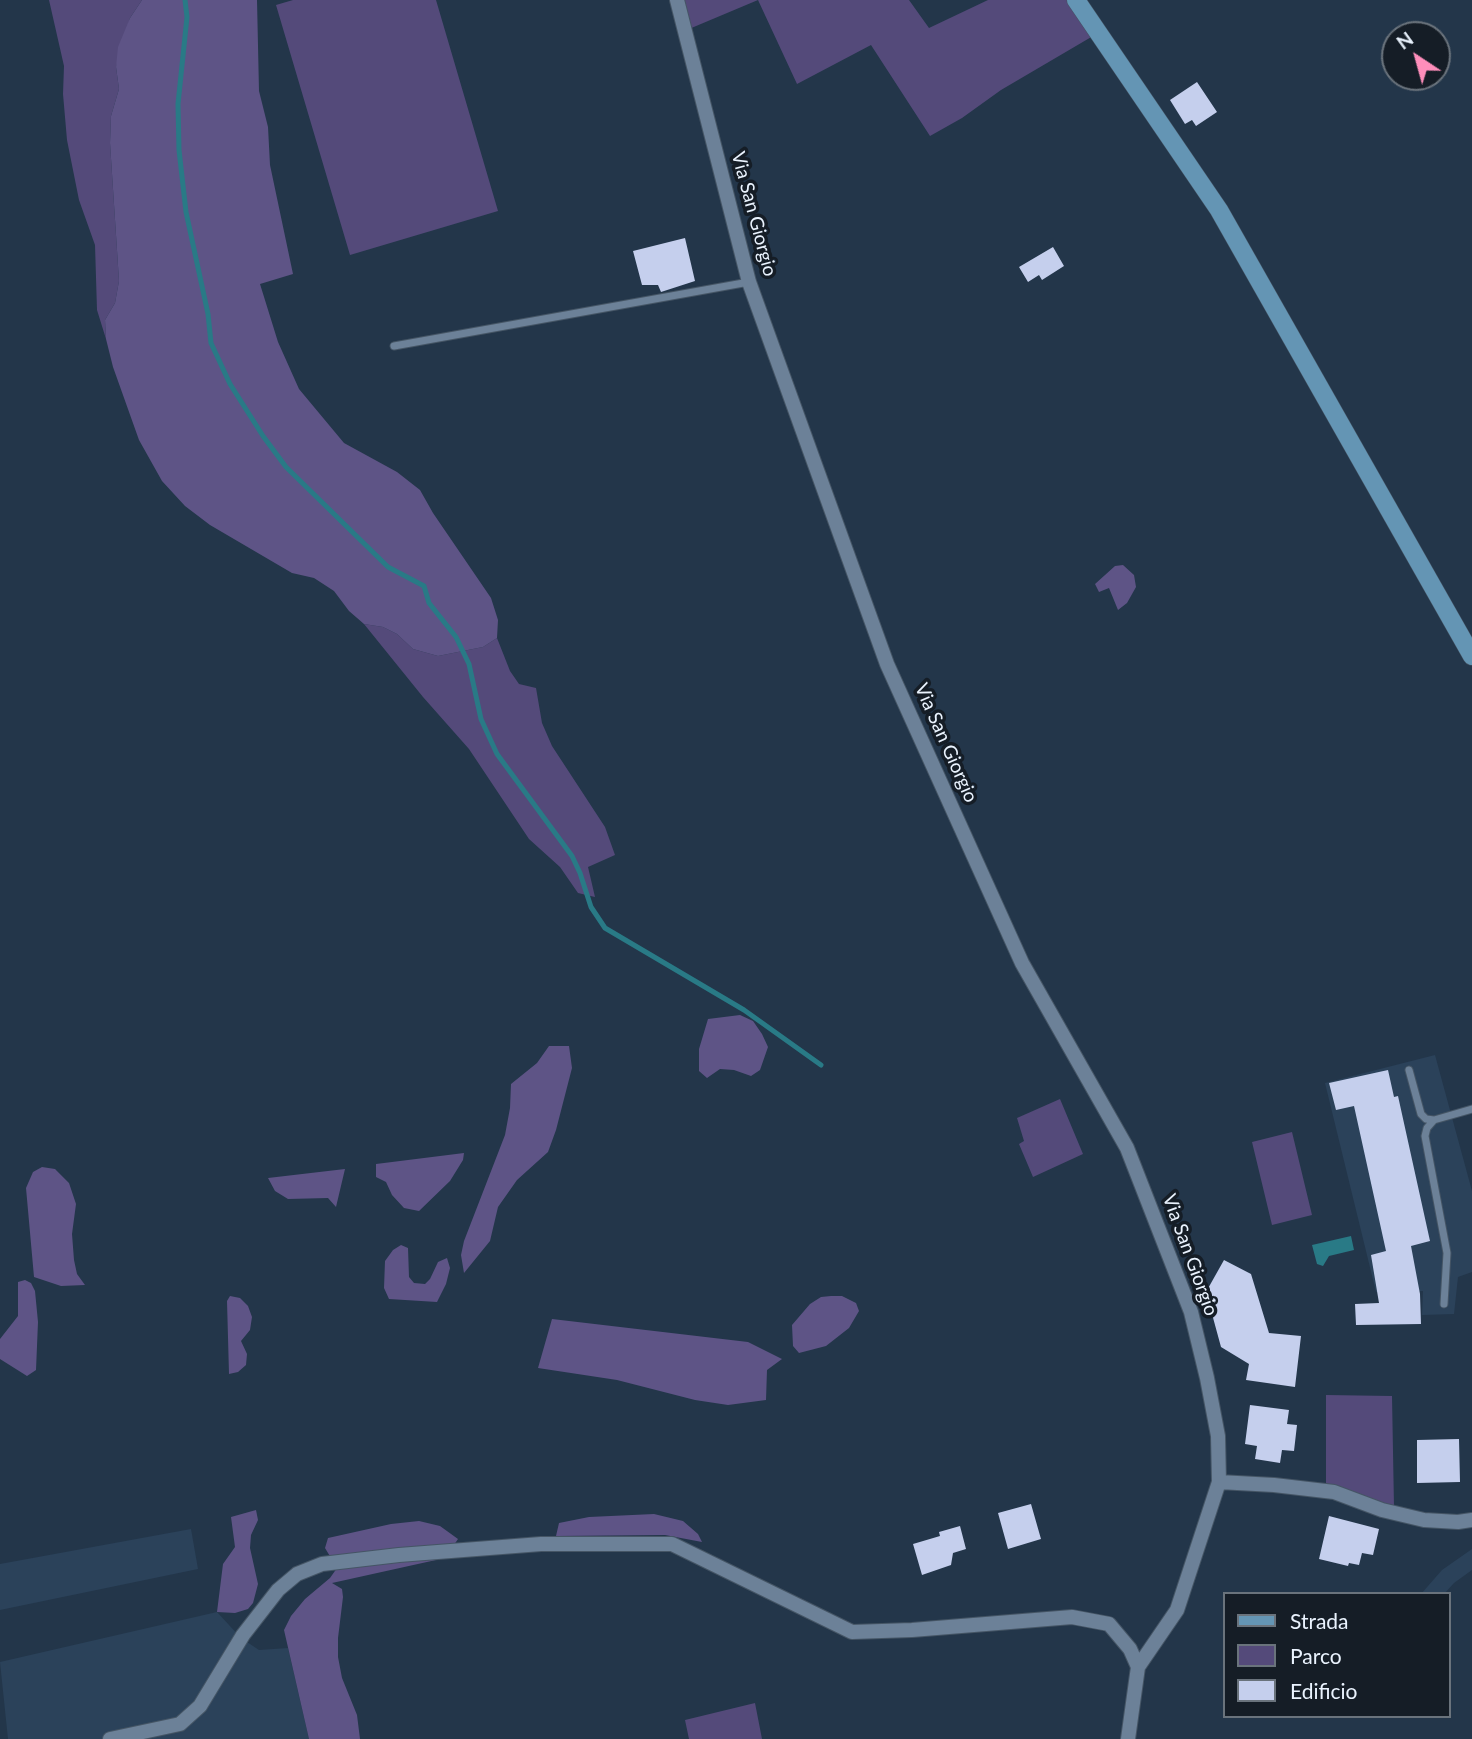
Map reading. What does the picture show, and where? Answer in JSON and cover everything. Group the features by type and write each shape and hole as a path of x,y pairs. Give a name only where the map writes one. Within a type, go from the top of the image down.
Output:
{"street":[{"name":"Via San Giorgio","path":"677,0 749,282 887,664 1022,963 1127,1148 1191,1312 1208,1378 1218,1436 1219,1482 1178,1611 1138,1667"},
{"path":"1076,0 1219,210 1472,656"},
{"path":"1219,1482 1334,1492 1382,1510 1424,1520 1472,1520"},
{"path":"110,1739 180,1724 200,1706 243,1635 278,1590 297,1573 322,1564 541,1544 672,1544 852,1632 1072,1617 1109,1624 1130,1649 1138,1667 1128,1739"}],"lane":[{"path":"394,346 749,282"},
{"path":"1409,1070 1421,1114 1434,1121"},
{"path":"1444,1304 1447,1254 1425,1136 1427,1128 1434,1121 1472,1109"}],"shaded area":[{"path":"142,0 257,0 259,91 268,127 270,165 293,274 260,284 278,342 299,389 344,443 397,472 420,490 491,598 498,620 497,638 483,647 438,656 413,649 397,634 383,627 364,624 349,611 334,591 314,578 292,573 210,525 185,506 162,481 139,440 113,367 106,339 105,320 115,303 119,281 110,143 111,116 119,89 116,67 118,47 130,18"},
{"path":"1123,565 1134,575 1136,587 1127,603 1118,610 1109,588 1099,592 1095,584 1115,566"},
{"path":"740,1015 753,1021 768,1047 760,1070 751,1076 734,1070 720,1069 707,1078 699,1071 699,1049 708,1019"},
{"path":"549,1046 569,1046 572,1068 548,1152 517,1180 498,1207 490,1241 464,1273 461,1255 464,1241 505,1135 511,1084 537,1063"},
{"path":"1435,1055 1472,1191 1472,1272 1458,1277 1454,1314 1422,1315 1423,1291 1376,1292 1325,1083"},
{"path":"464,1153 463,1160 450,1181 419,1211 404,1208 392,1195 386,1182 376,1177 376,1164"},
{"path":"42,1167 55,1169 69,1183 76,1204 72,1234 74,1260 77,1274 85,1285 61,1286 34,1277 26,1188 33,1172"},
{"path":"345,1169 336,1207 328,1198 288,1199 275,1191 268,1178"},
{"path":"1351,1236 1354,1250 1329,1256 1323,1266 1317,1264 1312,1245"},
{"path":"401,1245 408,1248 409,1277 414,1283 425,1284 438,1262 447,1258 450,1268 437,1302 389,1299 384,1288 385,1261 393,1250"},
{"path":"25,1280 31,1283 35,1291 38,1322 36,1370 27,1376 0,1359 0,1339 18,1316 18,1282"},
{"path":"230,1296 240,1298 248,1306 252,1317 250,1330 241,1341 247,1354 246,1365 238,1372 229,1374 227,1301"},
{"path":"842,1296 856,1303 859,1311 849,1328 826,1346 799,1353 793,1346 792,1325 810,1304 821,1297"},
{"path":"552,1319 748,1342 782,1359 767,1370 766,1400 728,1405 695,1400 617,1380 538,1368"},
{"path":"256,1510 258,1520 251,1535 250,1548 258,1584 253,1603 248,1609 235,1613 217,1612 223,1564 235,1547 231,1517"},
{"path":"654,1514 683,1521 698,1534 702,1542 665,1535 556,1536 559,1523 589,1517"},
{"path":"419,1521 440,1526 458,1539 445,1558 332,1583 342,1589 338,1657 342,1678 357,1715 360,1739 309,1739 284,1630 305,1599 330,1578 337,1568 325,1548 328,1538 391,1524"},
{"path":"191,1529 198,1569 0,1610 0,1564"},
{"path":"1472,1549 1472,1570 1446,1592 1423,1592 1442,1570"},
{"path":"217,1612 241,1638 259,1650 288,1648 309,1739 8,1739 0,1662"}],"green space":[{"path":"49,0 142,0 130,18 116,67 119,89 111,116 110,143 119,281 115,303 105,320 106,339 97,310 95,245 79,200 67,140 63,94 64,66"},
{"path":"293,0 436,0 498,211 350,255 276,5"},
{"path":"682,0 758,0 689,29"},
{"path":"758,0 909,0 929,28 988,0 1068,0 1093,36 930,136 871,45 797,84"},
{"path":"364,624 383,627 397,634 413,649 438,656 483,647 497,638 510,671 519,684 536,688 542,723 552,746 605,827 615,855 588,867 595,897 578,893 560,867 529,839 469,749"},
{"path":"1060,1099 1083,1154 1033,1177 1019,1144 1024,1141 1017,1118"},
{"path":"1292,1132 1312,1215 1272,1225 1252,1142"},
{"path":"1326,1395 1392,1396 1394,1507 1326,1484"},
{"path":"755,1703 762,1739 689,1739 685,1720"}],"building":[{"path":"1197,82 1217,112 1196,126 1192,120 1185,124 1170,100"},
{"path":"685,238 695,281 661,292 658,285 642,285 633,251"},
{"path":"1053,247 1064,266 1042,280 1039,275 1028,282 1019,267"},
{"path":"1388,1070 1394,1097 1398,1096 1430,1241 1411,1246 1420,1294 1421,1324 1356,1325 1355,1304 1379,1303 1371,1255 1386,1251 1354,1106 1336,1110 1329,1083"},
{"path":"1224,1260 1251,1274 1269,1333 1301,1336 1295,1387 1246,1380 1249,1364 1221,1347 1206,1292"},
{"path":"1250,1405 1289,1410 1287,1424 1297,1425 1294,1451 1282,1450 1280,1463 1255,1459 1257,1446 1245,1444"},
{"path":"1459,1439 1460,1482 1417,1483 1417,1440"},
{"path":"1031,1504 1041,1539 1008,1549 998,1513"},
{"path":"1329,1516 1379,1529 1373,1555 1362,1553 1359,1565 1349,1563 1348,1566 1319,1559"},
{"path":"960,1526 966,1549 953,1553 951,1565 922,1575 913,1544 940,1536 939,1532"}],"waterway":[{"path":"185,0 187,17 178,104 179,150 186,212 208,314 211,343 230,384 286,467 388,567 424,586 429,603 456,637 469,664 481,719 497,754 572,856 591,907 605,928 744,1010 821,1065"}]}
